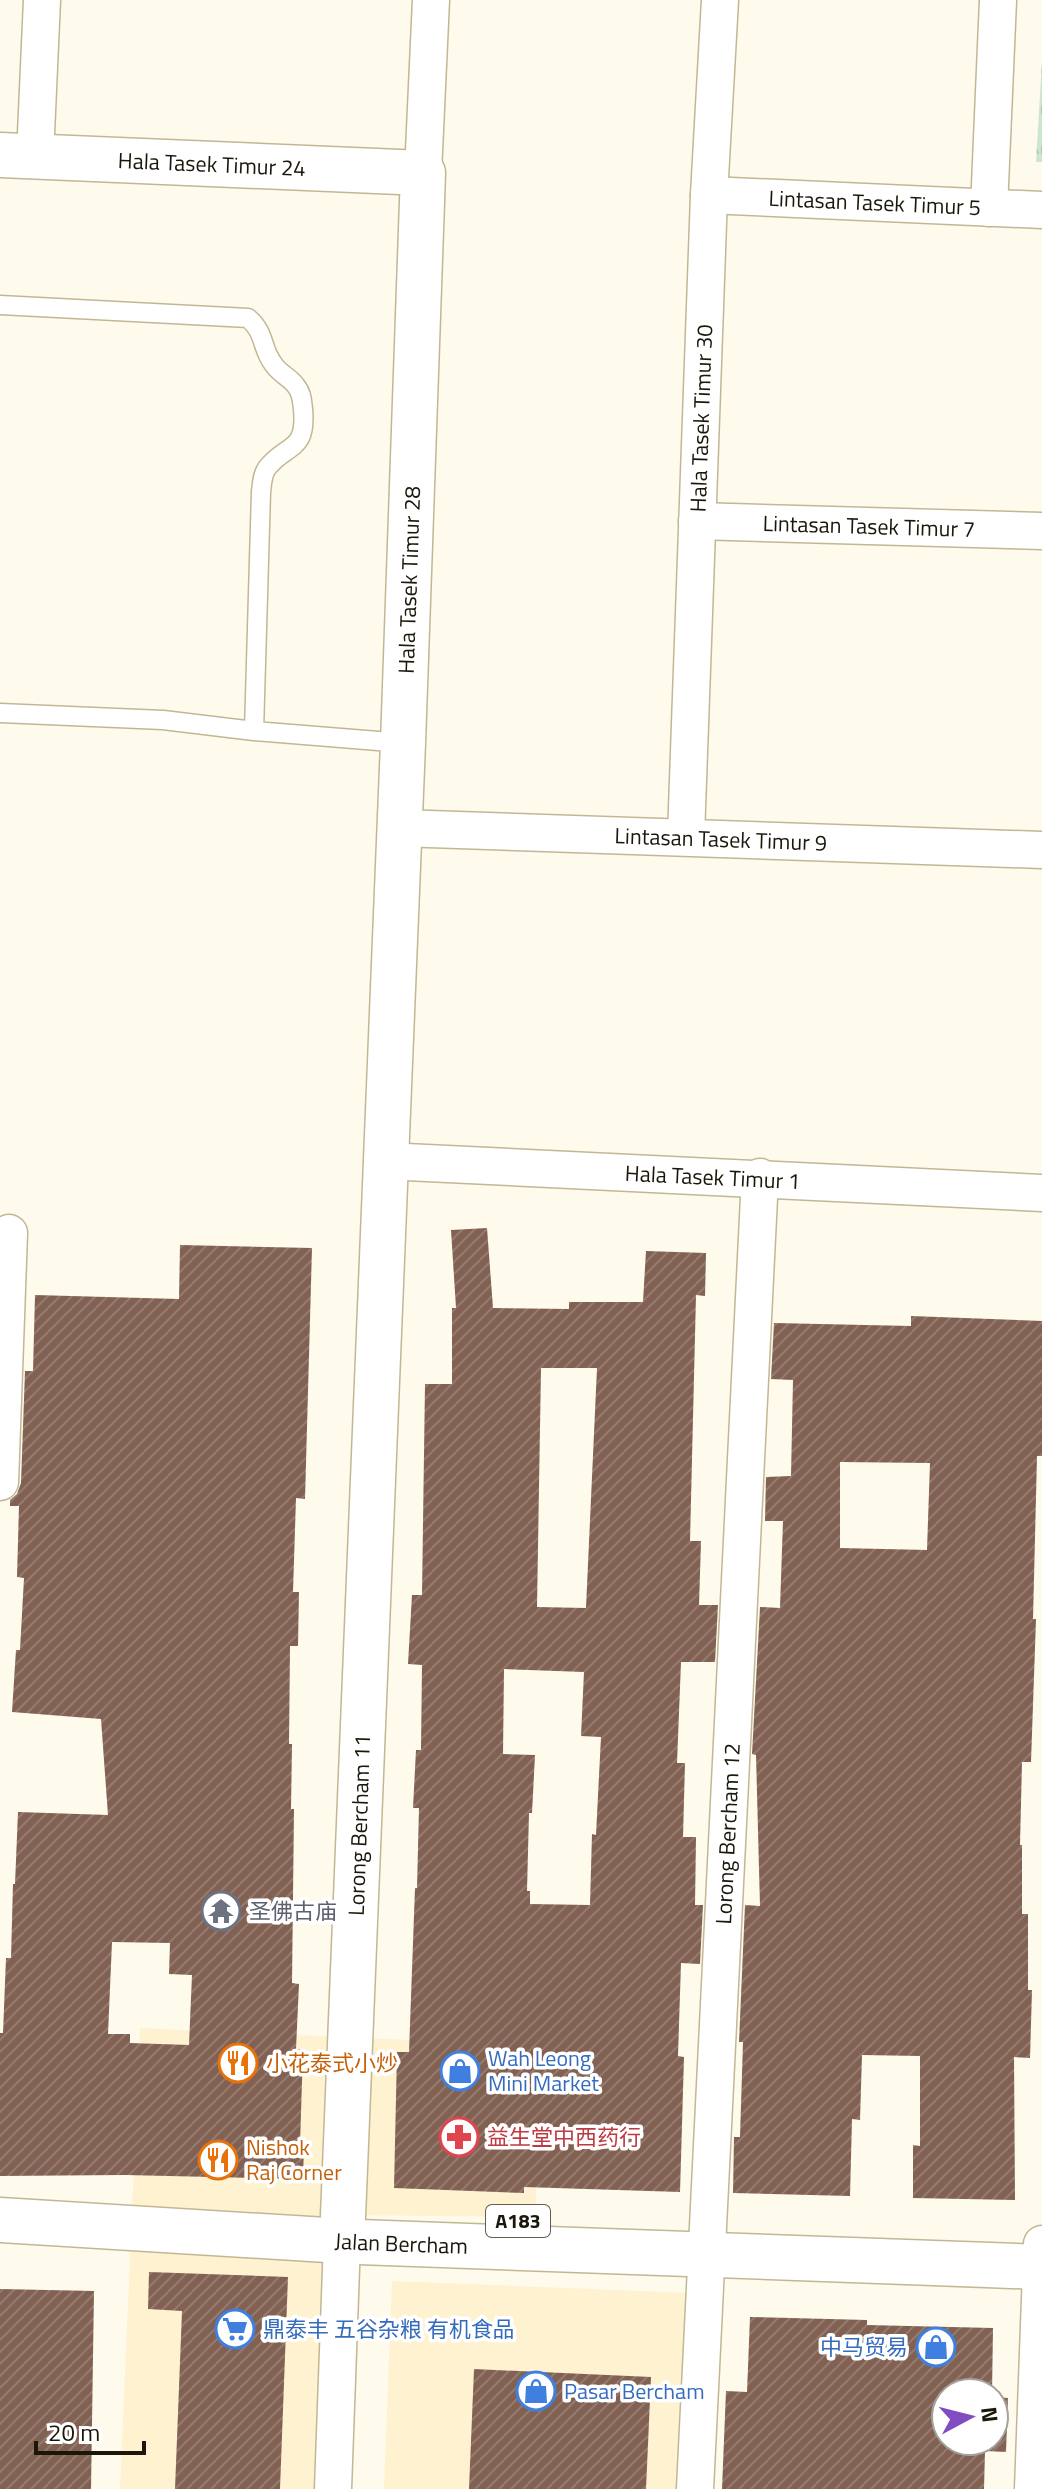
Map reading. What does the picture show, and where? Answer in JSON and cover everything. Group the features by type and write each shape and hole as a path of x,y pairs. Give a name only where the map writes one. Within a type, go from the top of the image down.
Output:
{"street":[{"path":"17,155 42,0"},
{"name":"Hala Tasek Timur 28","path":"385,1161 431,0"},
{"name":"Hala Tasek Timur 30","path":"686,836 709,195 720,0"},
{"path":"989,208 998,0"},
{"name":"Hala Tasek Timur 24","path":"17,155 423,173"},
{"name":"Lintasan Tasek Timur 5","path":"709,195 1042,210"},
{"name":"Lintasan Tasek Timur 7","path":"697,521 1042,531"},
{"name":"Lintasan Tasek Timur 9","path":"399,828 1042,850"},
{"name":"Hala Tasek Timur 1","path":"385,1161 1042,1193"},
{"name":"Lorong Bercham 11","path":"333,2489 385,1161"},
{"name":"Lorong Bercham 12","path":"695,2489 760,1177"},
{"path":"0,1482 9,1233"},
{"name":"Jalan Bercham","path":"0,2198 342,2227"},
{"name":"Jalan Bercham","path":"0,2220 342,2227 707,2242 1042,2266"},
{"name":"Jalan Bercham","path":"707,2242 1042,2242"},
{"path":"1033,2489 1042,2242"}],"lane":[{"path":"0,305 248,318 262,334 268,357 275,367 295,383 301,394 302,434 294,446 267,468 261,492 254,731"},
{"path":"0,713 163,720 403,743"}],"shaded area":[{"path":"140,2028 543,2046 535,2217 344,2215 336,2489 120,2489"},
{"name":"Pasar Bercham","path":"392,2281 689,2293 682,2489 384,2489"}],"green space":[{"path":"1042,61 1042,162 1036,162"}],"building":[{"path":"487,1228 493,1308 569,1309 569,1302 643,1302 646,1251 706,1253 705,1296 696,1295 690,1541 701,1541 699,1605 718,1605 715,1662 681,1662 677,1763 685,1763 683,1837 696,1837 695,1905 703,1905 700,1964 681,1963 678,2056 684,2057 680,2192 524,2187 524,2193 394,2188 397,2052 409,2052 417,1888 419,1808 413,1808 416,1750 421,1750 422,1665 408,1664 412,1595 422,1595 425,1384 452,1384 452,1308 456,1308 451,1230","holes":["541,1368 597,1368 586,1608 537,1607","504,1669 584,1672 581,1736 601,1737 596,1835 592,1834 590,1905 530,1904 530,1891 527,1891 529,1813 532,1813 535,1755 503,1754"]},
{"path":"180,1245 312,1248 305,1499 296,1498 293,1592 299,1592 298,1646 290,1646 289,1744 292,1744 291,1809 294,1809 292,1983 299,1984 296,2049 303,2049 300,2145 304,2145 303,2179 0,2176 0,2033 3,2033 6,1958 11,1958 18,1812 108,1815 101,1719 12,1712 16,1650 20,1650 24,1578 17,1577 19,1506 10,1506 10,1500 17,1494 21,1483 25,1371 33,1371 35,1295 179,1299","holes":["112,1942 170,1943 169,1974 192,1975 189,2045 130,2043 130,2034 108,2034"]},
{"path":"911,1316 1042,1321 1042,1456 1037,1456 1031,1762 1022,1762 1020,1845 1022,1914 1028,1914 1028,1990 1032,1990 1030,2058 1014,2057 1015,2200 913,2198 913,2145 920,2146 920,2056 862,2055 860,2120 852,2119 850,2196 733,2193 734,2137 740,2137 743,2042 739,2042 745,1905 760,1906 756,1755 752,1754 760,1607 780,1608 783,1521 765,1521 766,1477 791,1476 793,1380 771,1379 774,1323 911,1326","holes":["840,1462 930,1463 927,1550 840,1548"]},
{"path":"149,2272 288,2277 280,2489 175,2489 182,2311 148,2309"},
{"path":"0,2289 94,2291 91,2489 0,2489"},
{"path":"750,2317 867,2320 867,2325 993,2328 992,2377 930,2377 930,2457 985,2457 984,2489 722,2489 726,2391 747,2392"},
{"path":"474,2369 651,2377 646,2489 469,2489"}],"place":[{"name":"圣佛古庙","path":"221,1911"},
{"name":"小花泰式小炒","path":"238,2063"},
{"name":"Wah Leong Mini Market","path":"460,2071"},
{"name":"益生堂中西药行","path":"459,2137"},
{"name":"Nishok Raj Corner","path":"218,2160"},
{"name":"鼎泰丰 五谷杂粮 有机食品","path":"235,2329"},
{"name":"中马贸易","path":"936,2347"},
{"name":"Pasar Bercham","path":"536,2391"}]}
